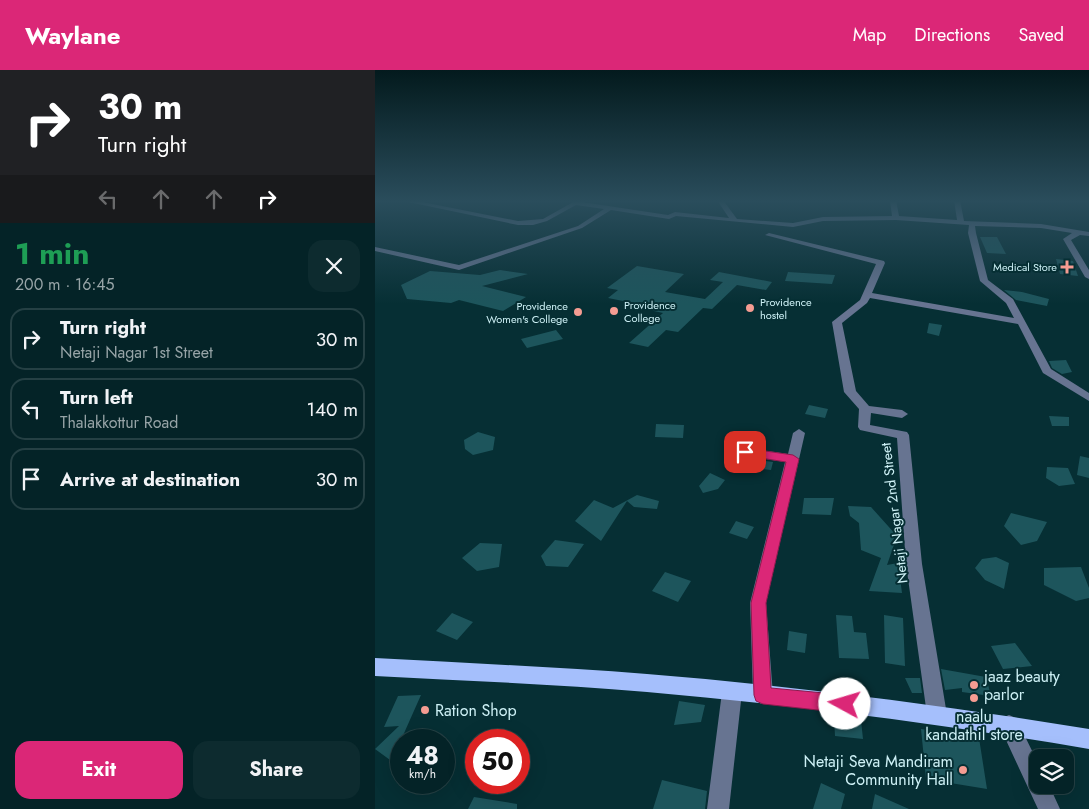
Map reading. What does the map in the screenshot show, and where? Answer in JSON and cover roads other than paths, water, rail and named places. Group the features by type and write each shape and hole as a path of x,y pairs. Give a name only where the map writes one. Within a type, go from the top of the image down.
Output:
{"main road":[{"path":"375,667 583,678 763,695 937,715 1089,739"}],"street":[{"path":"375,249 459,268 559,234"},
{"path":"972,234 984,280 1010,301 1047,371 1089,398"},
{"path":"1076,234 1067,240 1089,277"},
{"name":"Netaji Nagar 2nd Street","path":"769,236 881,263 864,301 837,322 850,392 865,409 865,427 903,435 914,564 937,715"},
{"path":"867,295 1020,322"},
{"path":"865,409 902,414"},
{"path":"763,695 759,603 799,433"},
{"path":"745,452 793,459"},
{"path":"718,809 732,692"},
{"path":"1009,725 1029,766"},
{"path":"1042,794 1049,809"}],"place":[{"name":"Medical Store","path":"1067,267"},
{"name":"Providence hostel","path":"750,308"},
{"name":"Providence College","path":"614,311"},
{"name":"Providence Women's College","path":"578,312"},
{"name":"jaaz beauty parlor","path":"974,685"},
{"name":"naalu kandathil store","path":"974,698"},
{"name":"Ration Shop","path":"425,710"},
{"name":"Netaji Seva Mandiram Community Hall","path":"963,770"}]}
